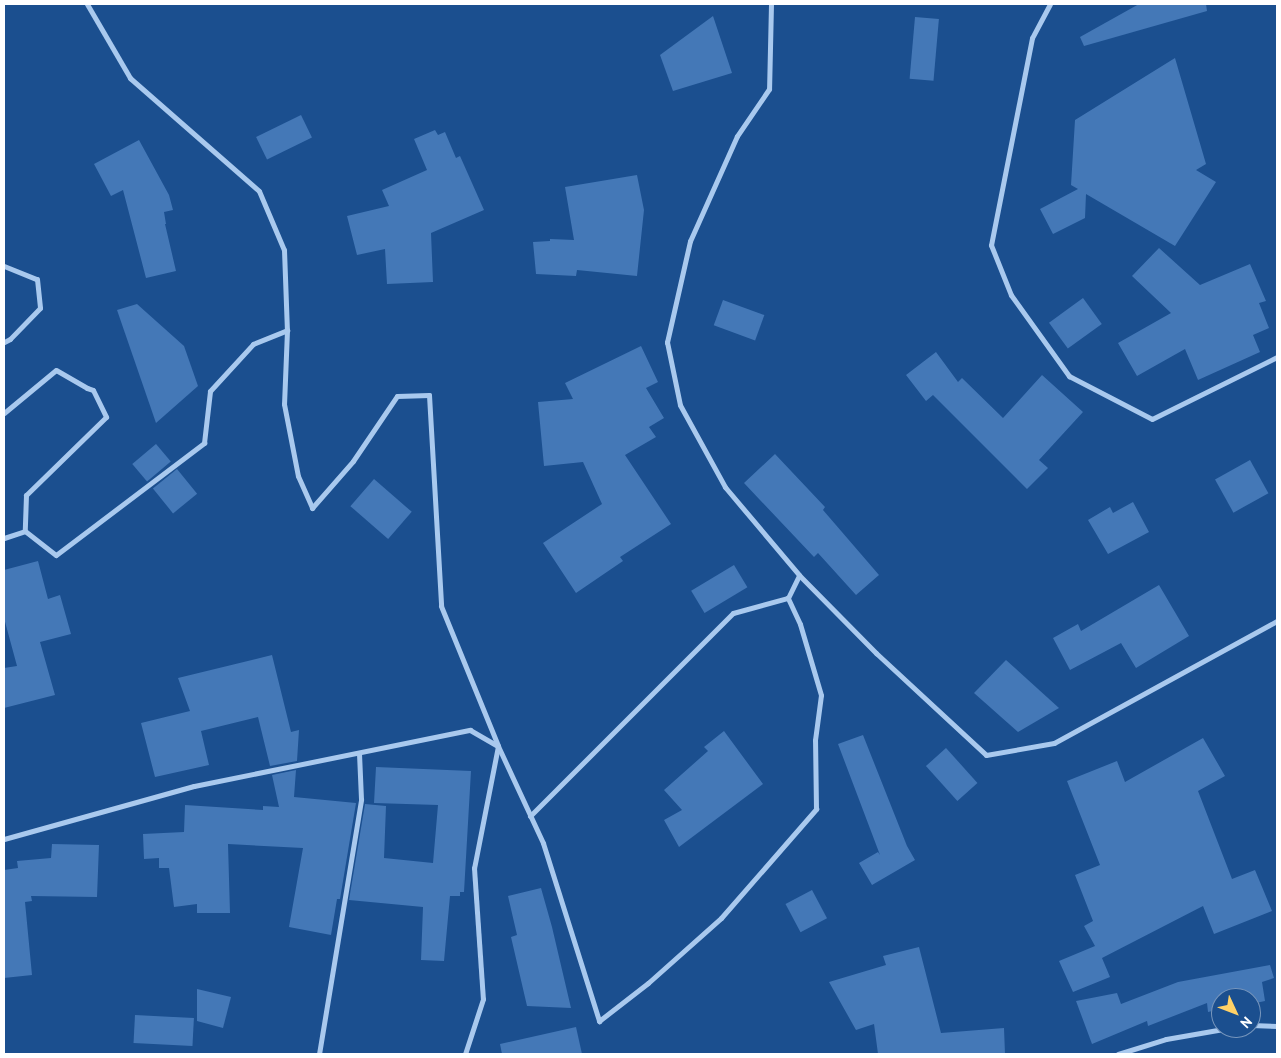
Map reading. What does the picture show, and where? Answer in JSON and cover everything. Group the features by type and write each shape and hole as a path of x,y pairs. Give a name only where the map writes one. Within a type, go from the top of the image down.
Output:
{"street":[{"path":"87,4 130,78 259,191 284,250 287,330 284,404 298,476 312,508 353,461 397,396 429,394 441,606 498,746 543,843 599,1021 648,983 722,918 816,809 815,740 821,695 800,624 788,598"},
{"path":"771,4 769,89 737,136 690,241 667,342 680,405 725,487 799,575 876,653 986,755 1054,743 1277,621"},
{"path":"1050,4 1032,38 991,245 1011,295 1069,376 1152,419 1277,357"},
{"path":"4,266 37,280 40,308 10,339 4,342"},
{"path":"25,531 56,555 204,443 210,391 253,344 287,330"},
{"path":"4,413 56,370 93,390 106,417 26,495 25,531"},
{"path":"4,538 25,531"},
{"path":"530,816 733,613 788,598 799,575"},
{"path":"4,839 194,786 470,730 498,746"},
{"path":"465,1054 483,999 474,868 498,746"},
{"path":"318,1054 361,799 359,753"},
{"path":"1261,1025 1277,1026"},
{"path":"1118,1054 1166,1039 1211,1031"}],"building":[{"path":"1139,4 1206,4 1207,11 1084,46 1080,37"},
{"path":"713,16 732,73 673,91 660,55"},
{"path":"915,17 939,19 934,81 910,79"},
{"path":"1175,58 1206,164 1196,170 1216,182 1175,246 1086,194 1085,218 1053,234 1040,209 1078,189 1071,185 1075,120"},
{"path":"301,115 312,137 267,159 256,137"},
{"path":"435,130 438,135 445,132 456,158 460,156 484,210 431,233 433,282 387,284 385,249 357,255 347,216 389,206 382,190 427,170 414,139"},
{"path":"139,140 169,195 173,210 164,212 176,271 146,278 123,190 111,196 94,164"},
{"path":"637,175 644,210 637,276 577,270 576,276 536,274 533,242 550,241 550,239 574,240 565,187"},
{"path":"1159,248 1200,285 1250,264 1266,301 1259,303 1269,328 1253,335 1260,352 1198,380 1185,349 1137,376 1118,343 1171,313 1132,276"},
{"path":"1083,298 1102,324 1068,349 1049,323"},
{"path":"723,300 764,315 755,340 714,325"},
{"path":"137,304 184,346 198,386 156,423 117,310"},
{"path":"641,346 658,382 646,388 664,418 649,427 656,437 625,455 671,524 620,557 623,561 576,593 543,543 602,504 583,462 544,466 538,402 573,399 565,383"},
{"path":"936,352 958,382 962,378 1003,418 1042,375 1083,412 1039,460 1048,468 1027,489 933,395 926,401 906,375"},
{"path":"156,444 171,462 147,482 132,464"},
{"path":"775,454 825,507 823,510 879,575 856,595 818,553 814,557 744,483"},
{"path":"1250,460 1268,493 1233,513 1215,479"},
{"path":"177,469 197,494 173,513 153,489"},
{"path":"374,479 412,512 388,539 350,506"},
{"path":"1133,502 1149,532 1108,554 1088,520 1110,507 1113,513"},
{"path":"38,561 48,599 60,595 71,634 40,642 55,695 4,708 4,668 17,666 4,618 4,570"},
{"path":"734,565 747,587 705,613 691,591"},
{"path":"1159,585 1189,636 1136,668 1121,643 1070,670 1053,638 1078,624 1081,631"},
{"path":"272,655 291,732 299,730 297,761 270,766 258,717 201,731 209,765 155,777 141,723 190,711 178,678"},
{"path":"1006,660 1059,708 1018,732 974,693"},
{"path":"724,731 763,784 679,847 664,820 682,810 664,790 708,751 704,747"},
{"path":"863,735 907,846 915,860 872,885 859,863 878,852 880,855 838,744"},
{"path":"1203,738 1225,776 1198,791 1232,879 1255,870 1272,911 1214,934 1203,906 1102,958 1110,977 1073,992 1059,961 1095,946 1084,926 1093,921 1075,875 1100,865 1067,781 1117,761 1125,782"},
{"path":"946,748 977,783 957,801 926,766"},
{"path":"376,767 471,771 464,892 460,892 460,896 450,896 444,961 421,960 423,907 349,900 365,804 386,806 384,858 433,863 438,805 374,803"},
{"path":"296,770 294,797 356,803 340,899 337,899 331,935 289,927 303,848 228,844 230,913 197,913 197,904 174,907 169,868 159,868 159,858 144,859 143,834 184,832 185,805 263,810 263,806 279,807 272,775"},
{"path":"52,844 99,845 97,897 31,896 32,901 25,902 32,975 4,978 4,870 18,868 17,861 51,858"},
{"path":"541,888 571,1008 527,1006 511,937 517,935 508,896"},
{"path":"812,890 827,918 801,932 786,904"},
{"path":"919,947 941,1033 1004,1028 1005,1054 878,1054 874,1024 856,1030 829,982 886,965 883,956"},
{"path":"1270,965 1274,978 1262,982 1265,1001 1261,1002 1261,988 1211,988 1211,1011 1208,1012 1207,1003 1148,1026 1147,1021 1092,1044 1076,1001 1117,993 1121,1004 1178,982"},
{"path":"197,989 231,997 223,1028 197,1021"},
{"path":"135,1015 194,1018 192,1046 134,1043"},
{"path":"576,1027 582,1054 502,1054 500,1044"}]}
